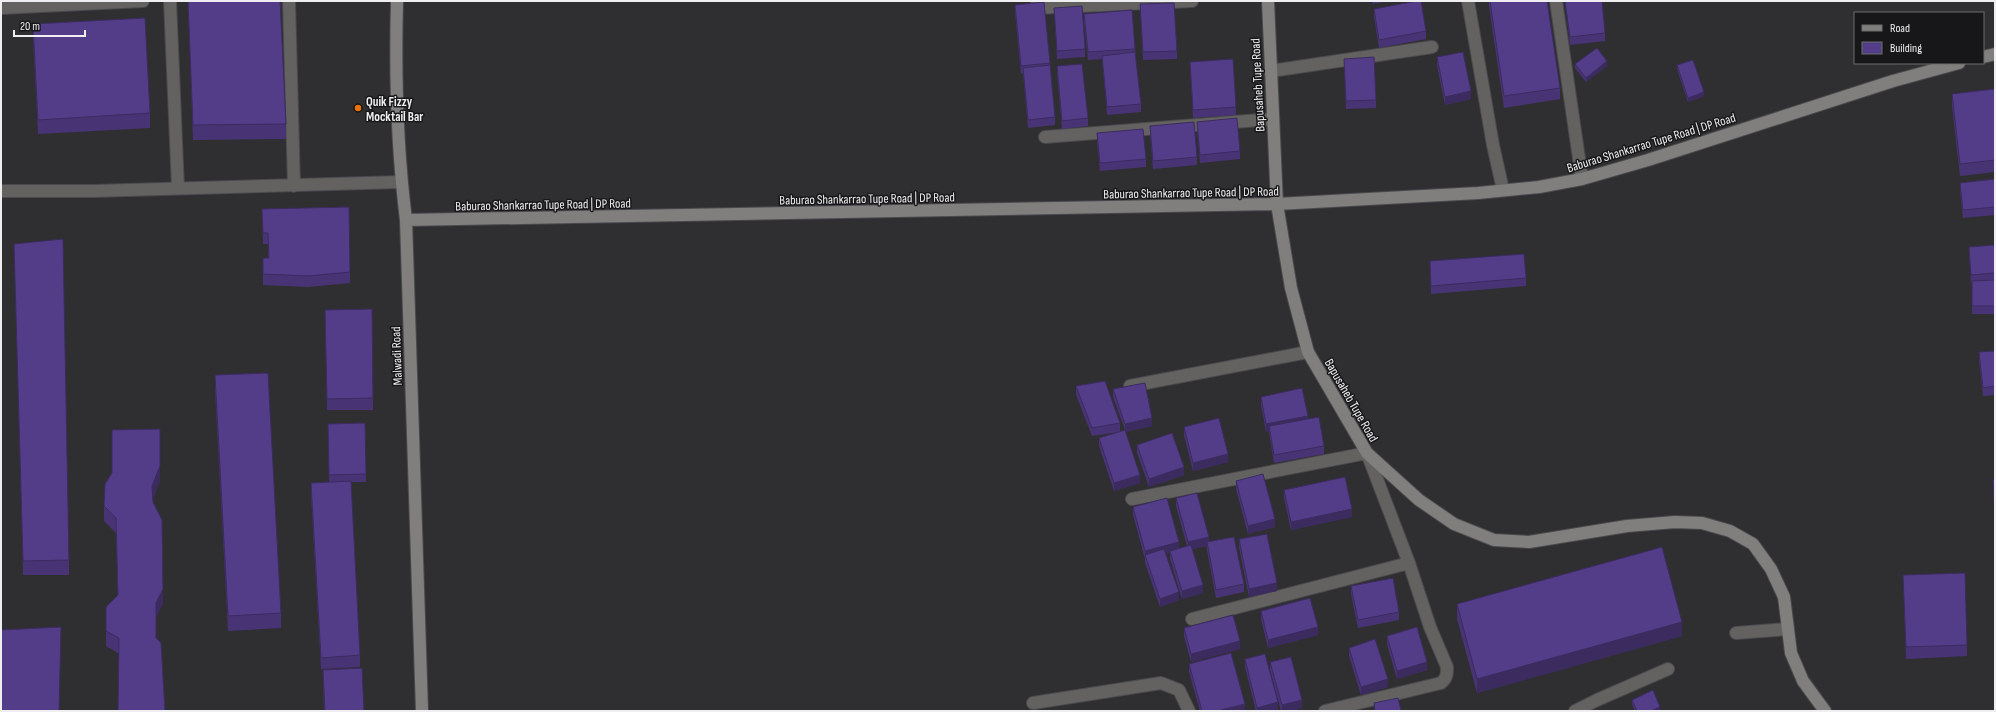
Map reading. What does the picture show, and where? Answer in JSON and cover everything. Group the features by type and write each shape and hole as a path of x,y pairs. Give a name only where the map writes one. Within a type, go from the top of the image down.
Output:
{"street":[{"path":"1,8 143,1"},
{"path":"170,1 178,188"},
{"path":"289,1 294,186"},
{"name":"Malwadi Road","path":"397,1 396,44 401,182 406,220 422,711"},
{"path":"1034,8 1192,1"},
{"name":"Bapusaheb Tupe Road","path":"1268,1 1277,204 1291,288 1308,352 1367,453 1419,500 1454,524 1494,540 1529,542 1627,526 1675,522 1702,523 1730,531 1753,544 1771,569 1784,597 1792,653 1803,681 1825,711"},
{"path":"1468,1 1493,145 1503,190"},
{"path":"1556,1 1582,179"},
{"path":"1271,71 1432,47"},
{"path":"1984,57 1995,54"},
{"name":"Baburao Shankarrao Tupe Road | DP Road","path":"406,220 1277,204 1539,187 1582,179 1648,160 1893,81 1955,64"},
{"path":"1045,138 1273,119"},
{"path":"1,191 94,191 401,182"},
{"path":"1119,388 1308,352"},
{"path":"1132,499 1367,453 1409,563 1430,627 1447,667 1445,679 1441,683 1325,711"},
{"path":"1192,619 1409,563"},
{"path":"1736,633 1788,629"},
{"path":"1576,711 1668,669"},
{"path":"1033,703 1161,683 1179,690 1189,711"}],"building":[{"path":"188,1 280,1 286,124 193,125"},
{"path":"1421,1 1426,31 1379,40 1374,9"},
{"path":"1490,1 1547,1 1560,88 1504,96"},
{"path":"1565,1 1602,1 1605,33 1570,37"},
{"path":"1044,2 1050,63 1021,66 1015,5"},
{"path":"1174,3 1177,51 1143,52 1140,4"},
{"path":"1082,6 1085,49 1057,51 1054,8"},
{"path":"1132,10 1135,49 1088,52 1084,14"},
{"path":"145,18 150,113 38,120 33,24"},
{"path":"1597,48 1607,61 1586,78 1575,64"},
{"path":"1135,52 1141,104 1107,107 1102,56"},
{"path":"1463,52 1471,91 1445,97 1437,57"},
{"path":"1374,57 1376,100 1346,101 1344,59"},
{"path":"1233,59 1236,107 1193,110 1190,62"},
{"path":"1693,60 1704,92 1688,98 1677,65"},
{"path":"1082,64 1088,118 1062,121 1057,66"},
{"path":"1050,65 1055,117 1028,120 1023,68"},
{"path":"1995,89 1995,160 1960,164 1952,94"},
{"path":"1237,118 1240,151 1200,155 1197,122"},
{"path":"1194,122 1197,157 1153,161 1150,126"},
{"path":"1143,129 1146,159 1100,163 1097,133"},
{"path":"1995,179 1995,207 1963,210 1960,183"},
{"path":"349,207 350,272 308,276 263,274 263,258 269,258 268,233 263,233 262,209"},
{"path":"63,239 69,560 23,561 14,244"},
{"path":"1995,245 1995,273 1971,275 1969,247"},
{"path":"1524,254 1526,278 1431,286 1430,261"},
{"path":"1995,280 1995,306 1972,306 1972,281"},
{"path":"372,309 373,398 327,399 325,310"},
{"path":"1995,351 1995,386 1983,388 1979,352"},
{"path":"268,373 281,613 228,616 215,375"},
{"path":"1105,381 1120,423 1092,428 1076,386"},
{"path":"1145,383 1152,418 1125,424 1113,389"},
{"path":"1302,388 1308,416 1266,424 1261,397"},
{"path":"1319,417 1324,446 1274,455 1269,426"},
{"path":"1219,418 1228,454 1193,463 1184,427"},
{"path":"365,423 366,474 329,475 328,424"},
{"path":"160,429 160,466 152,486 153,502 162,520 163,589 156,603 156,638 161,643 165,711 118,711 119,638 106,631 106,607 118,595 116,518 104,506 105,484 112,473 112,430"},
{"path":"1125,430 1140,475 1114,483 1099,438"},
{"path":"1172,433 1184,467 1149,479 1137,445"},
{"path":"1263,474 1275,519 1248,526 1236,481"},
{"path":"1345,477 1352,509 1291,522 1284,490"},
{"path":"1995,479 1995,515 1993,480"},
{"path":"351,481 360,655 321,658 311,483"},
{"path":"1197,493 1209,537 1188,542 1176,498"},
{"path":"1167,498 1179,542 1145,551 1133,507"},
{"path":"1267,534 1277,583 1249,589 1239,539"},
{"path":"1234,537 1244,584 1216,590 1207,542"},
{"path":"1191,545 1203,585 1182,591 1170,551"},
{"path":"1662,547 1682,622 1477,679 1457,604"},
{"path":"1164,549 1179,592 1160,599 1145,555"},
{"path":"1965,573 1967,645 1906,647 1903,575"},
{"path":"1393,578 1399,612 1358,620 1351,586"},
{"path":"1310,598 1318,627 1268,640 1261,611"},
{"path":"1233,615 1240,641 1191,654 1184,628"},
{"path":"61,627 59,711 1,711 1,630"},
{"path":"1417,627 1427,662 1397,671 1387,636"},
{"path":"1375,639 1388,679 1361,687 1349,648"},
{"path":"1231,653 1245,704 1217,711 1202,711 1189,664"},
{"path":"1265,654 1278,702 1257,708 1245,659"},
{"path":"1291,657 1302,700 1282,705 1270,662"},
{"path":"362,668 364,711 325,711 323,670"},
{"path":"1653,690 1660,707 1651,711 1637,711 1632,700"},
{"path":"1398,698 1401,711 1375,711 1374,703"}],"place":[{"name":"Quik Fizzy Mocktail Bar","path":"358,108"}]}
